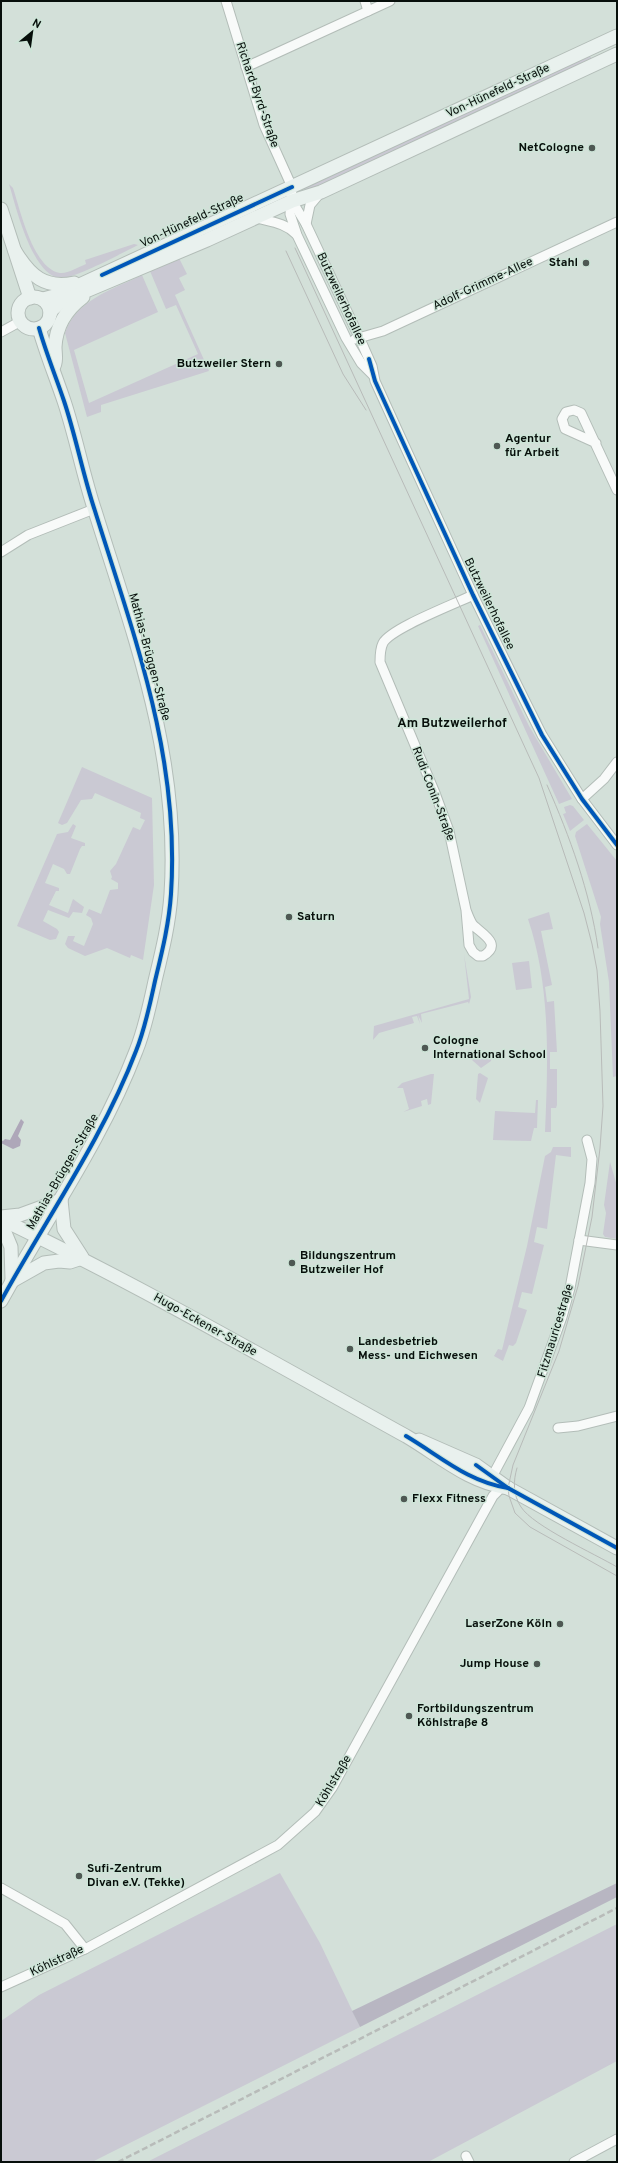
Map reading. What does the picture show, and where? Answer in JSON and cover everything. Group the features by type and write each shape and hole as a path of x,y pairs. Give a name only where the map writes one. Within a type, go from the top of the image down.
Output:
{"street":[{"name":"Richard-Byrd-Straße","path":"226,1 264,125 292,187"},
{"path":"365,1 368,11"},
{"path":"246,67 390,1"},
{"name":"Von-Hünefeld-Straße","path":"36,298 54,297 617,36"},
{"name":"Von-Hünefeld-Straße","path":"50,314 52,310 61,302 257,218 292,201 321,192 617,54"},
{"path":"292,187 292,201"},
{"path":"306,224 310,205 321,192"},
{"name":"Butzweilerhofallee","path":"292,201 306,224 360,339 372,366 373,375 473,594 542,735 582,799 617,845"},
{"name":"Butzweilerhofallee","path":"292,201 290,214 297,235 346,338 361,363 373,375"},
{"path":"1,209 15,251 36,298 50,308 50,314 44,326 39,328 27,327 21,321 20,306 36,298"},
{"path":"257,218 278,223 290,229 297,235"},
{"name":"Adolf-Grimme-Allee","path":"346,338 360,339 382,331 617,222"},
{"path":"15,251 33,274 51,285 65,285 102,275"},
{"path":"53,369 56,363 57,337 64,317 74,304 96,288"},
{"path":"1,332 21,321"},
{"name":"Mathias-Brüggen-Straße","path":"1,1300 37,1236 61,1200 92,1147 116,1100 137,1048 165,937 171,894 171,838 168,794 160,734 150,687 94,509 53,369 39,328"},
{"path":"596,443 617,490"},
{"path":"1,552 28,535 94,509"},
{"name":"Rudi-Conin-Straße","path":"466,910 472,924 488,937 491,944 490,949 483,956 478,956 473,952 469,945 466,910 449,831 435,793 380,662 380,656 384,642 395,632 473,594"},
{"path":"582,799 604,779 617,762"},
{"name":"Fitzmauricestraße","path":"487,1479 529,1408 552,1351 570,1288 579,1240 592,1160 587,1140"},
{"path":"1,1218 20,1215 61,1200 64,1229 82,1258 70,1262 59,1261 44,1264 12,1281 11,1247 1,1223"},
{"name":"Hugo-Eckener-Straße","path":"1,1218 82,1258 406,1436 434,1445 487,1479 508,1488 617,1548"},
{"path":"579,1240 617,1245"},
{"path":"558,1428 578,1426 617,1416"},
{"name":"Köhlstraße","path":"1,1987 86,1949 278,1845 315,1812 332,1788 487,1479"},
{"path":"1,1888 65,1924 86,1949"},
{"path":"574,2162 617,2139"},
{"path":"607,2145 617,2149"}],"shaded area":[{"path":"588,53 593,61 322,186 303,190 304,188"},
{"path":"9,184 13,188 24,223 35,250 42,261 51,269 60,273 66,272 86,264 85,260 134,244 138,245 78,274 62,278 52,275 42,267 34,255 21,224"},
{"path":"179,258 187,274 179,278 185,290 175,295 209,371 101,405 101,412 87,417 65,333 71,321 78,312 97,297 142,275 158,312 74,350 89,403 198,354 176,305 166,309 150,271"},
{"path":"480,625 529,726 572,799 559,804 478,626"},
{"path":"82,767 152,798 154,885 143,960 131,955 130,958 107,948 85,956 68,948 65,944 68,936 75,936 73,941 84,946 93,924 91,918 86,915 89,909 101,914 110,890 118,889 118,883 111,879 112,877 110,871 116,864 133,827 140,830 145,820 140,818 141,813 95,793 92,799 81,800 67,823 62,825 58,823"},
{"path":"570,805 573,806 584,820 570,831 563,814 566,813 564,807"},
{"path":"73,824 76,826 71,838 85,843 85,846 82,846 80,849 70,874 67,874 64,869 53,864 45,883 59,888 59,891 56,891 49,905 68,913 73,899 84,907 82,913 73,912 69,918 48,910 43,921 57,929 59,932 56,939 50,940 17,926 57,834 68,832"},
{"path":"587,824 617,861 617,1076 613,1077 609,982 600,924 601,917 575,836 576,832"},
{"path":"549,912 553,929 541,931 552,985 545,987 547,1002 554,1001 557,1052 550,1052 550,1069 557,1069 557,1105 556,1108 551,1108 551,1132 545,1132 547,1052 544,998 541,971 528,919"},
{"path":"464,954 471,997 469,1004 468,1002 421,1014 422,1023 418,1015 420,1024 417,1016 412,1017 414,1023 379,1033 373,1040 374,1026 469,999"},
{"path":"529,961 532,988 516,990 512,963"},
{"path":"488,1053 492,1055 491,1061 481,1068 472,1060 473,1057"},
{"path":"480,1073 488,1078 480,1103 476,1099 478,1074"},
{"path":"434,1074 431,1104 428,1105 427,1099 421,1101 422,1106 403,1112 409,1109 403,1088 397,1088 402,1083"},
{"path":"536,1100 538,1100 537,1128 534,1128 531,1141 493,1140 495,1111 535,1113"},
{"path":"21,1119 24,1122 18,1136 21,1140 20,1146 13,1149 1,1143 1,1140 10,1140"},
{"path":"553,1147 571,1147 571,1157 556,1155 547,1229 537,1227 534,1242 544,1245 532,1294 522,1292 518,1307 527,1310 516,1343 513,1346 509,1345 503,1361 494,1356 498,1349 502,1350 527,1246 545,1156 551,1152"},
{"path":"610,1162 617,1186 617,1239 605,1237 603,1234 606,1213 604,1205"},
{"path":"280,1873 320,1943 360,2027 92,2162 1,2162 1,2021 39,1995"},
{"path":"617,1883 617,1897 360,2027 352,2011"},
{"path":"617,1924 617,2061 428,2162 147,2162"}],"tram line":[{"path":"295,248 539,778 584,913 592,944 597,970 600,1011 603,1106 592,1217 578,1286 559,1351 513,1465 508,1488 515,1513 530,1527 617,1576"},
{"path":"286,251 343,374 366,410"},
{"path":"547,785 564,825 578,865 590,906 598,948"},
{"path":"517,1468 514,1483 516,1498 521,1507 528,1514 538,1523 551,1531 617,1567"}],"railway":[{"path":"118,2162 617,1908"}],"cycle path":[{"path":"102,275 292,187"},
{"path":"1,1301 73,1178 107,1116 122,1084 139,1043 147,1016 165,938 171,894 172,843 169,794 151,699 139,652 91,497 68,415 39,328"},
{"path":"369,359 375,381 473,595 542,735 582,799 617,845"},
{"path":"406,1436 467,1474 494,1485 508,1488"},
{"path":"476,1465 508,1488 617,1548"}],"place":[{"name":"NetCologne","path":"592,148"},
{"name":"Stahl","path":"586,263"},
{"name":"Butzweiler Stern","path":"279,364"},
{"name":"Agentur für Arbeit","path":"497,446"},
{"name":"Saturn","path":"289,917"},
{"name":"Cologne International School","path":"425,1048"},
{"name":"Bildungszentrum Butzweiler Hof","path":"292,1263"},
{"name":"Landesbetrieb Mess- und Eichwesen","path":"350,1349"},
{"name":"Flexx Fitness","path":"404,1499"},
{"name":"LaserZone Köln","path":"560,1624"},
{"name":"Jump House","path":"537,1664"},
{"name":"Fortbildungszentrum Köhlstraße 8","path":"409,1716"},
{"name":"Sufi-Zentrum Divan e.V. (Tekke)","path":"79,1876"}],"district":[{"name":"Am Butzweilerhof","path":"452,724"}]}
